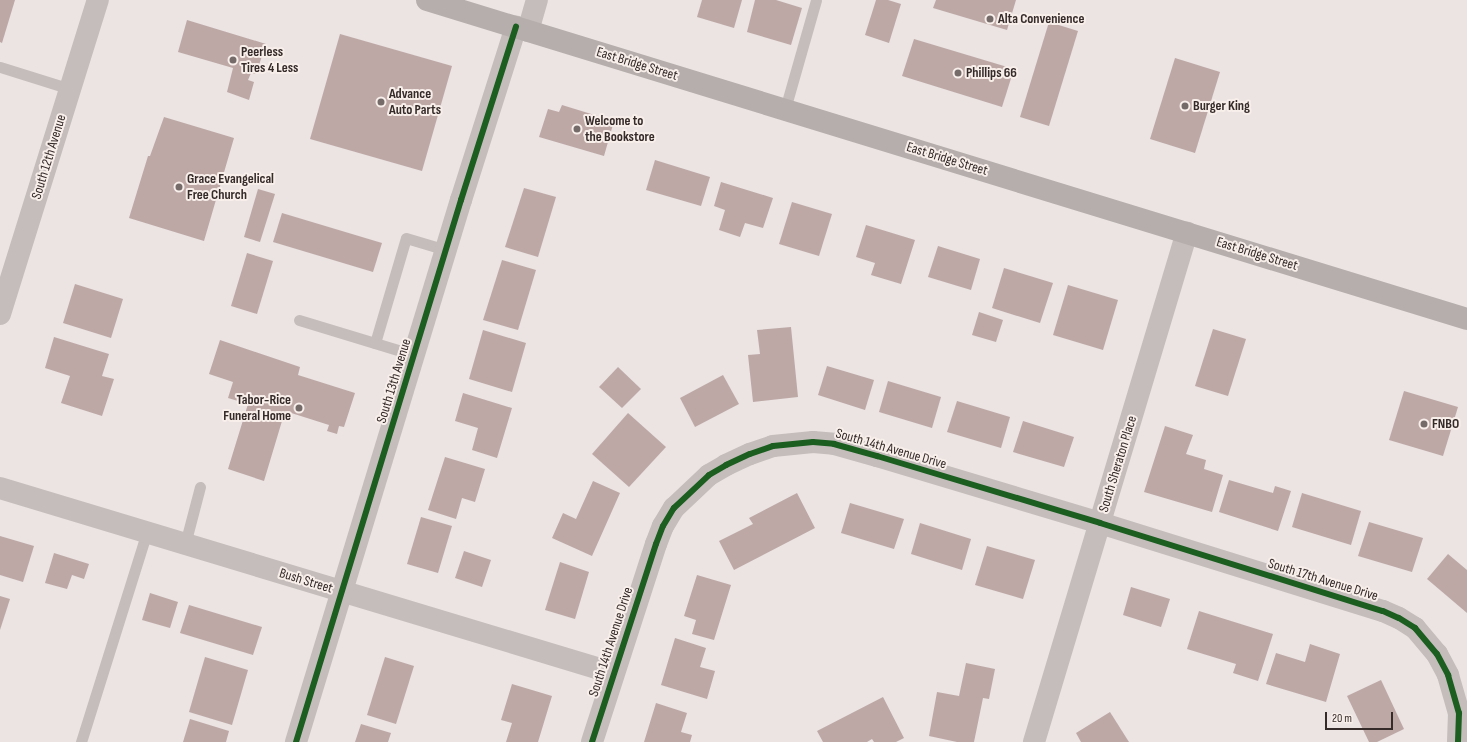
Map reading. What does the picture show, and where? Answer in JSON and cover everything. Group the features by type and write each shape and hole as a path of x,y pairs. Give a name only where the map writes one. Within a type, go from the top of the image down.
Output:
{"main road":[{"name":"East Bridge Street","path":"427,0 1467,319"}],"street":[{"name":"South 12th Avenue","path":"0,314 98,0"},
{"name":"South 13th Avenue","path":"296,742 446,250 522,29 537,0"},
{"name":"South Sheraton Place","path":"1034,742 1187,232"},
{"name":"South 14th Avenue Drive","path":"592,742 613,673 663,526 674,508 709,475 726,465 761,450 792,443 813,442 834,444 1100,523"},
{"name":"Bush Street","path":"0,488 613,673"},
{"name":"South 17th Avenue Drive","path":"1100,523 1375,609 1399,618 1415,628 1437,654 1448,675 1459,713 1458,742"}],"lane":[{"path":"785,110 816,0"},
{"path":"0,67 70,88"},
{"path":"375,343 406,238 446,250"},
{"path":"299,320 414,355"},
{"path":"185,544 200,487"},
{"path":"81,742 147,532"}],"building":[{"path":"0,0 15,0 2,43 0,42"},
{"path":"702,0 742,0 734,28 697,17"},
{"path":"755,0 776,0 802,8 791,45 747,32"},
{"path":"876,0 888,0 901,4 889,43 865,35"},
{"name":"Alta Convenience","path":"936,0 1016,0 1007,30 933,8"},
{"name":"Peerless Tires 4 Less","path":"187,20 266,44 256,74 251,73 248,80 254,82 249,100 227,92 233,68 178,52"},
{"path":"1049,22 1078,31 1049,126 1020,117"},
{"name":"Advance Auto Parts","path":"340,34 452,66 422,171 310,139"},
{"name":"Phillips 66","path":"914,39 1014,69 1002,107 902,76"},
{"name":"Burger King","path":"1175,58 1220,72 1195,153 1150,139"},
{"name":"Welcome to the Bookstore","path":"562,105 614,121 604,156 539,137 548,109 559,112"},
{"name":"Grace Evangelical Free Church","path":"164,117 234,138 204,241 129,218 148,156 150,156"},
{"path":"655,160 710,177 701,206 646,190"},
{"path":"721,182 773,198 763,228 745,223 740,237 719,230 725,210 714,206"},
{"path":"524,188 556,197 538,257 505,247"},
{"path":"258,189 275,194 260,242 244,237"},
{"path":"792,202 832,214 819,256 779,244"},
{"path":"282,213 382,243 373,272 273,242"},
{"path":"866,225 915,240 901,284 871,275 875,263 856,257"},
{"path":"938,246 980,259 971,290 928,277"},
{"path":"247,253 273,261 257,314 231,306"},
{"path":"502,260 536,270 518,330 483,320"},
{"path":"1004,268 1053,283 1040,323 992,308"},
{"path":"75,284 123,299 111,338 63,323"},
{"path":"1068,285 1118,300 1103,350 1053,335"},
{"path":"979,312 1003,320 996,342 972,335"},
{"path":"791,327 798,397 753,402 748,355 760,354 757,330"},
{"path":"1213,329 1246,339 1228,396 1195,386"},
{"path":"483,330 526,343 512,392 469,379"},
{"path":"54,337 109,354 102,376 114,379 102,416 61,403 70,376 45,368"},
{"name":"Tabor-Rice Funeral Home","path":"220,340 300,367 298,375 355,393 344,427 339,426 337,434 327,431 329,425 285,411 264,481 228,469 248,404 228,398 233,382 209,374"},
{"path":"827,366 874,380 865,410 818,395"},
{"path":"618,367 641,389 622,408 599,387"},
{"path":"723,375 739,404 695,427 680,398"},
{"path":"888,381 941,397 932,428 879,412"},
{"name":"FNBO","path":"1404,391 1458,407 1443,456 1389,440"},
{"path":"463,393 512,408 497,458 472,450 478,428 455,421"},
{"path":"957,401 1010,417 1001,448 947,432"},
{"path":"628,413 666,447 629,487 592,454"},
{"path":"1023,421 1074,437 1064,467 1013,452"},
{"path":"1165,426 1193,435 1186,454 1206,460 1204,469 1223,475 1212,512 1144,492"},
{"path":"445,457 485,469 475,502 462,498 456,519 428,510"},
{"path":"1229,480 1273,493 1275,486 1291,491 1278,531 1219,512"},
{"path":"593,481 620,493 592,556 552,538 563,513 576,519"},
{"path":"797,493 815,528 734,570 719,541 753,524 749,518"},
{"path":"1302,493 1361,511 1351,545 1292,527"},
{"path":"850,503 904,519 894,549 841,533"},
{"path":"421,517 452,526 438,573 407,564"},
{"path":"1369,522 1423,538 1412,572 1358,556"},
{"path":"920,523 971,539 962,570 911,554"},
{"path":"0,536 34,546 23,582 0,575"},
{"path":"987,546 1035,560 1023,599 975,585"},
{"path":"464,551 491,560 482,587 455,578"},
{"path":"54,553 89,564 84,579 72,575 67,589 45,583"},
{"path":"1448,554 1467,570 1467,613 1427,579"},
{"path":"560,562 589,572 575,619 545,610"},
{"path":"697,575 731,585 714,640 692,634 696,620 684,616"},
{"path":"1131,587 1170,599 1161,627 1123,615"},
{"path":"150,593 178,602 170,628 142,620"},
{"path":"0,596 10,599 0,630"},
{"path":"189,605 262,627 253,655 180,633"},
{"path":"1199,611 1273,634 1258,681 1233,673 1236,664 1187,649"},
{"path":"675,638 706,648 700,667 715,671 707,699 661,685"},
{"path":"1310,644 1340,654 1326,702 1266,684 1276,653 1305,662"},
{"path":"205,657 248,670 232,725 189,712"},
{"path":"385,657 414,666 396,724 367,715"},
{"path":"966,663 995,669 989,699 983,698 974,742 957,742 929,736 937,692 959,696"},
{"path":"1381,680 1404,729 1377,742 1369,742 1347,696"},
{"path":"512,684 552,696 538,742 506,742 512,723 501,720"},
{"path":"883,697 904,738 896,742 874,742 872,739 867,742 823,742 817,731"},
{"path":"656,703 687,713 681,732 692,735 690,742 644,742"},
{"path":"1110,712 1129,742 1081,742 1076,733"},
{"path":"190,719 229,731 226,742 183,742"},
{"path":"361,724 391,733 388,742 355,742"}],"cycle path":[{"path":"296,742 461,200 516,27"},
{"path":"592,742 656,544 663,526 674,508 709,475 726,465 750,454 773,446 813,442 834,444 877,456 1100,523 1383,611 1399,618 1415,628 1437,654 1448,675 1459,713 1458,742"}],"place":[{"name":"Alta Convenience","path":"990,19"},
{"name":"Peerless Tires 4 Less","path":"233,60"},
{"name":"Phillips 66","path":"958,73"},
{"name":"Advance Auto Parts","path":"381,102"},
{"name":"Burger King","path":"1185,106"},
{"name":"Welcome to the Bookstore","path":"577,129"},
{"name":"Grace Evangelical Free Church","path":"179,187"},
{"name":"Tabor-Rice Funeral Home","path":"299,408"},
{"name":"FNBO","path":"1424,424"}]}
